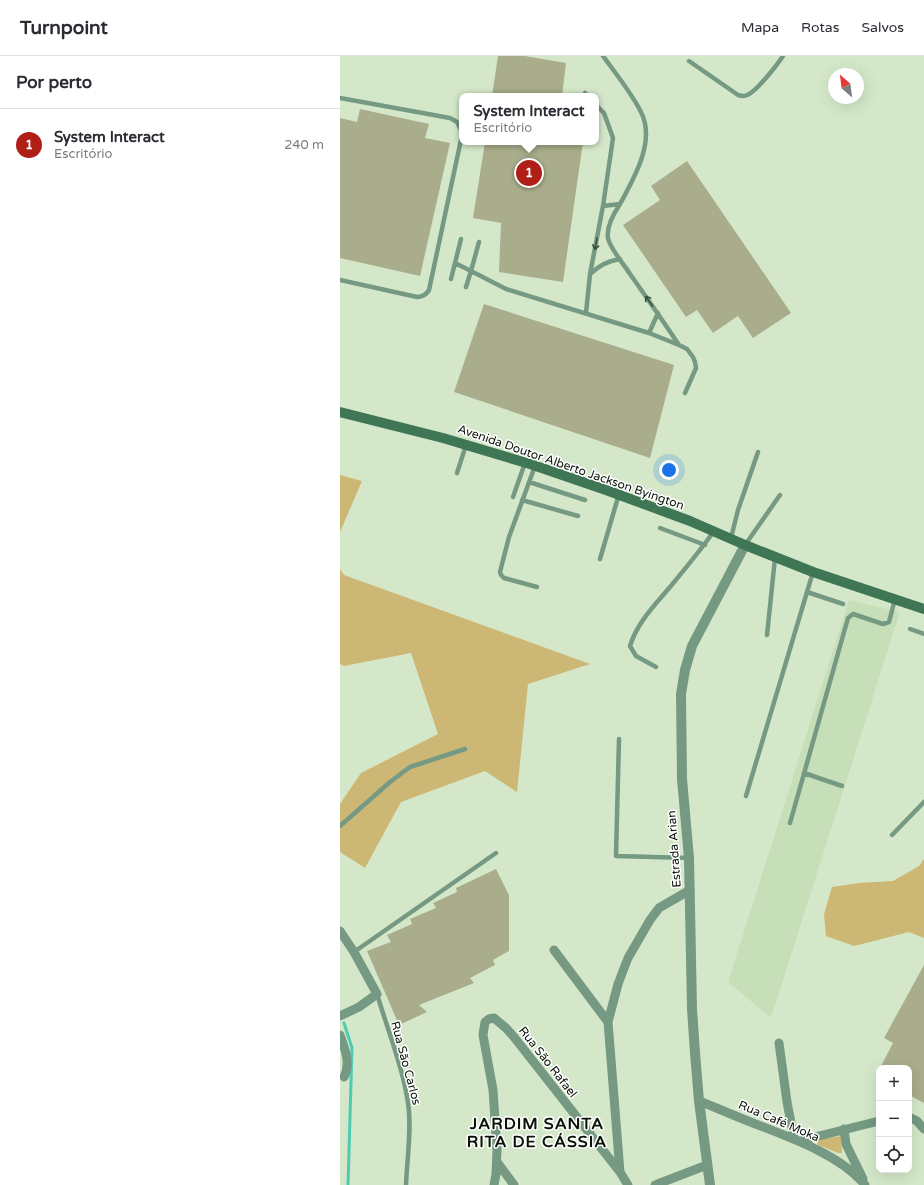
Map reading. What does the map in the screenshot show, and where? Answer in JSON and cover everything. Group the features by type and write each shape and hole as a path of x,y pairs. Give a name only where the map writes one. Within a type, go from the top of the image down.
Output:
{"main road":[{"name":"Avenida Doutor Alberto Jackson Byington","path":"340,412 443,438 530,464 619,494 690,521 813,572 924,609"}],"street":[{"name":"Estrada Arian","path":"710,1185 699,1101 692,1009 689,858 682,779 681,694 685,670 692,646 745,545"},
{"path":"628,1185 620,1172 608,1022 618,984 628,958 650,920 659,908 690,890"},
{"path":"340,931 354,952 377,994 366,1002 340,1016"},
{"path":"554,950 608,1022"},
{"name":"Rua São Rafael","path":"497,1162 493,1090 483,1035 483,1027 485,1022 494,1018 506,1028 620,1172"},
{"path":"340,1036 347,1056 348,1070 342,1078"},
{"path":"779,1043 786,1095 797,1140 876,1123"},
{"name":"Rua Café Moka","path":"699,1101 797,1140 851,1171 865,1184"},
{"path":"912,1119 917,1121 924,1129"},
{"name":"Rua Café Moka","path":"844,1129 846,1144 865,1184"},
{"path":"494,1185 497,1162"},
{"path":"497,1162 514,1185"},
{"path":"655,1185 707,1165"}],"lane":[{"path":"600,56 605,58 642,113 646,131 644,148 634,177 612,217 608,228 608,237 620,259 679,344"},
{"path":"689,61 738,95 742,96 752,93 783,56"},
{"path":"340,98 450,118 457,122 459,127"},
{"path":"586,313 590,274 603,206 613,138 604,113 599,108"},
{"path":"340,280 417,297 427,293 429,290 460,145"},
{"path":"603,206 620,204"},
{"path":"451,280 461,239"},
{"path":"466,287 479,242"},
{"path":"590,274 604,263 611,260 620,259"},
{"path":"455,263 506,289 649,333 679,344 687,349 693,356 696,368 685,393"},
{"path":"649,333 658,313"},
{"path":"457,473 466,445"},
{"path":"731,539 738,510 758,452"},
{"path":"530,464 529,482 509,537 500,574 504,578 537,587"},
{"path":"513,497 530,464"},
{"path":"529,482 585,500"},
{"path":"600,559 619,494"},
{"path":"745,545 780,494"},
{"path":"522,500 578,516"},
{"path":"660,528 705,545"},
{"path":"656,667 636,656 630,646 634,634 646,615 705,545 714,532"},
{"path":"767,635 776,557"},
{"path":"746,796 813,572"},
{"path":"807,592 843,604"},
{"path":"790,823 848,618 853,614 886,624 888,622 895,599"},
{"path":"910,629 924,634"},
{"path":"619,739 616,856 689,858"},
{"path":"340,826 390,782 410,767 465,749"},
{"path":"804,773 842,786"},
{"path":"892,835 924,802"},
{"path":"354,952 496,853"},
{"name":"Rua São Carlos","path":"377,994 408,1103 409,1120 406,1185"}],"shaded area":[{"path":"340,475 362,481 340,532"},
{"path":"340,569 344,575 590,664 528,684 517,792 485,771 401,802 365,868 340,852 340,804 361,773 438,734 411,653 344,666 340,664"},
{"path":"849,600 900,612 771,1018 728,982"},
{"path":"924,859 924,938 909,932 854,946 826,936 824,914 832,887 859,883 893,881 919,866"},
{"path":"841,1136 842,1153 838,1153 818,1145 816,1140"}],"building":[{"path":"498,56 525,56 566,63 562,93 492,93"},
{"path":"360,109 429,124 425,138 450,143 420,276 340,258 340,118 357,122"},
{"path":"485,145 583,145 563,282 499,272 501,223 473,218"},
{"path":"687,161 791,313 753,338 738,316 713,333 697,310 686,317 623,225 660,200 651,186"},
{"path":"484,304 674,365 650,458 454,392"},
{"path":"496,869 509,895 509,951 493,960 495,965 470,978 474,983 419,1005 427,1012 399,1025 367,951 391,942 387,935 412,924 410,919 436,908 433,903 457,892 456,888"},
{"path":"924,965 924,1103 912,1097 912,1065 882,1065 893,1043 884,1038"}],"waterway":[{"path":"344,1023 352,1048 348,1185"}],"place":[{"name":"System Interact","path":"529,173"}],"district":[{"name":"JARDIM SANTA RITA DE CÁSSIA","path":"537,1132"}]}
